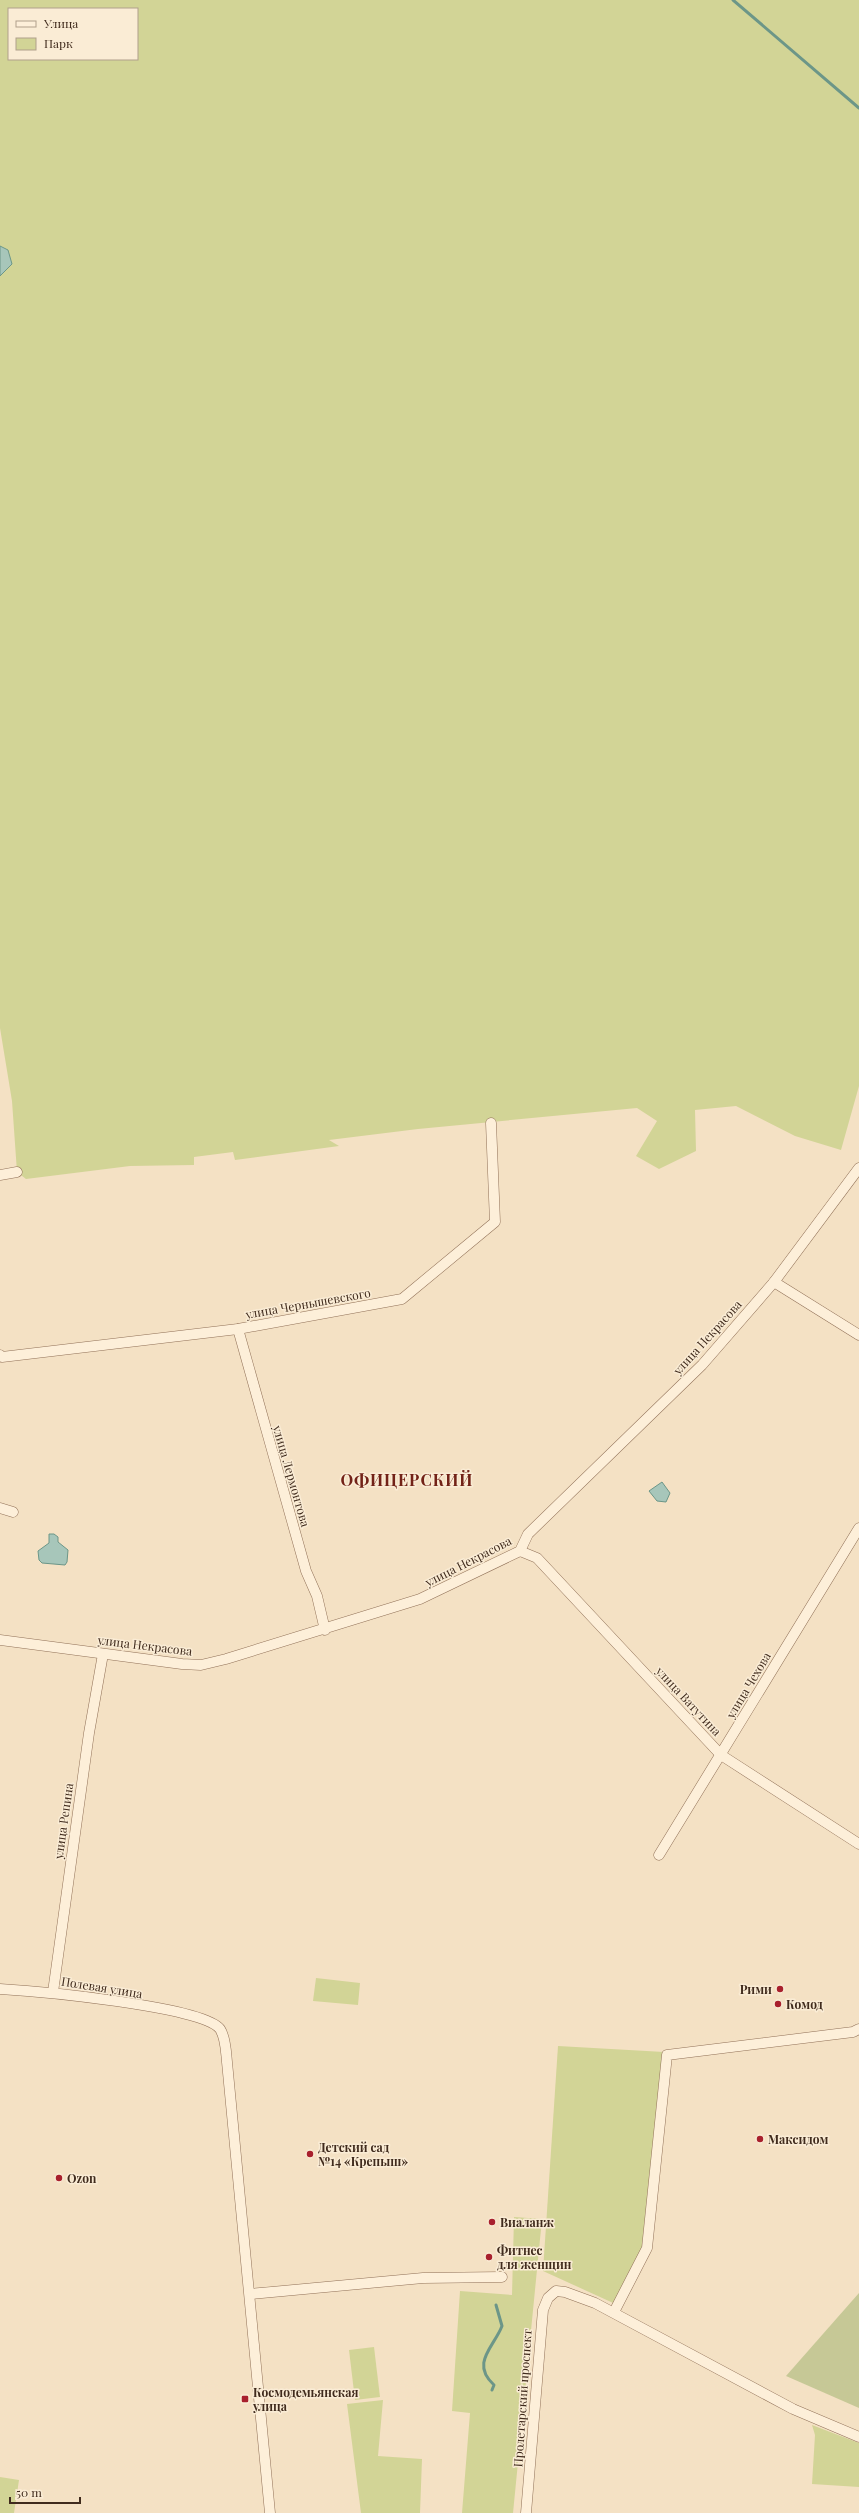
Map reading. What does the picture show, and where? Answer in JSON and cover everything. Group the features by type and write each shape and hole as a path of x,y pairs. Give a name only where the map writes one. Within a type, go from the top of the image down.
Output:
{"street":[{"name":"улица Чернышевского","path":"0,1355 2,1357 238,1329 402,1300 495,1222 491,1123"},
{"name":"улица Некрасова","path":"0,1640 201,1665 325,1630 420,1599 520,1551 528,1534 702,1365 774,1282 859,1168"},
{"path":"0,1175 18,1172"},
{"path":"774,1282 859,1335"},
{"name":"улица Лермонтова","path":"238,1329 306,1571 317,1596 325,1630"},
{"path":"0,1508 13,1512"},
{"name":"улица Чехова","path":"659,1855 859,1528"},
{"name":"улица Ватутина","path":"520,1551 537,1558 721,1755 859,1844"},
{"name":"улица Репина","path":"53,1992 89,1733 103,1654"},
{"name":"Полевая улица","path":"0,1989 53,1992 199,2016 212,2022 220,2030 224,2040 250,2294"},
{"path":"859,2029 853,2032 667,2055 647,2248 614,2312 782,2403 859,2437"},
{"path":"270,2513 250,2294 423,2278 502,2276"},
{"name":"Пролетарский проспект","path":"526,2513 543,2310 548,2298 556,2291 565,2292 614,2312"}],"green space":[{"path":"0,0 859,0 859,1086 841,1150 795,1136 736,1106 695,1110 696,1151 659,1169 636,1156 657,1121 637,1108 418,1129 329,1140 339,1146 235,1160 233,1152 194,1157 194,1165 130,1166 26,1179 17,1172 12,1101 0,1028"},
{"path":"316,1978 360,1983 358,2005 313,2001"},
{"path":"558,2046 664,2052 649,2253 622,2307 543,2271"},
{"path":"514,2217 542,2219 513,2513 462,2513 470,2413 452,2411 460,2291 512,2295"},
{"path":"859,2293 859,2408 786,2376"},
{"path":"374,2347 380,2397 355,2400 349,2350"},
{"path":"383,2400 378,2456 422,2459 420,2513 361,2513 347,2404"},
{"path":"812,2425 859,2443 859,2487 812,2484 815,2435"},
{"path":"0,2477 19,2480 14,2513 0,2513"}],"shaded area":[{"path":"0,246 8,250 12,264 0,276"},
{"path":"662,1482 670,1493 666,1502 657,1501 649,1491"},
{"path":"49,1534 54,1534 58,1537 58,1542 68,1550 67,1562 65,1565 42,1563 39,1560 38,1551 49,1543"}],"waterway":[{"path":"733,0 859,108"},
{"path":"492,2390 494,2385 487,2377 484,2369 484,2362 486,2355 502,2326 496,2305"}],"place":[{"name":"Рими","path":"780,1989"},
{"name":"Комод","path":"778,2004"},
{"name":"Максидом","path":"760,2139"},
{"name":"Детский сад №14 «Крепыш»","path":"310,2154"},
{"name":"Ozon","path":"59,2178"},
{"name":"Виаланж","path":"492,2222"},
{"name":"Фитнес для женщин","path":"489,2257"},
{"name":"Космодемьянская улица","path":"245,2399"}],"district":[{"name":"ОФИЦЕРСКИЙ","path":"407,1479"}]}
